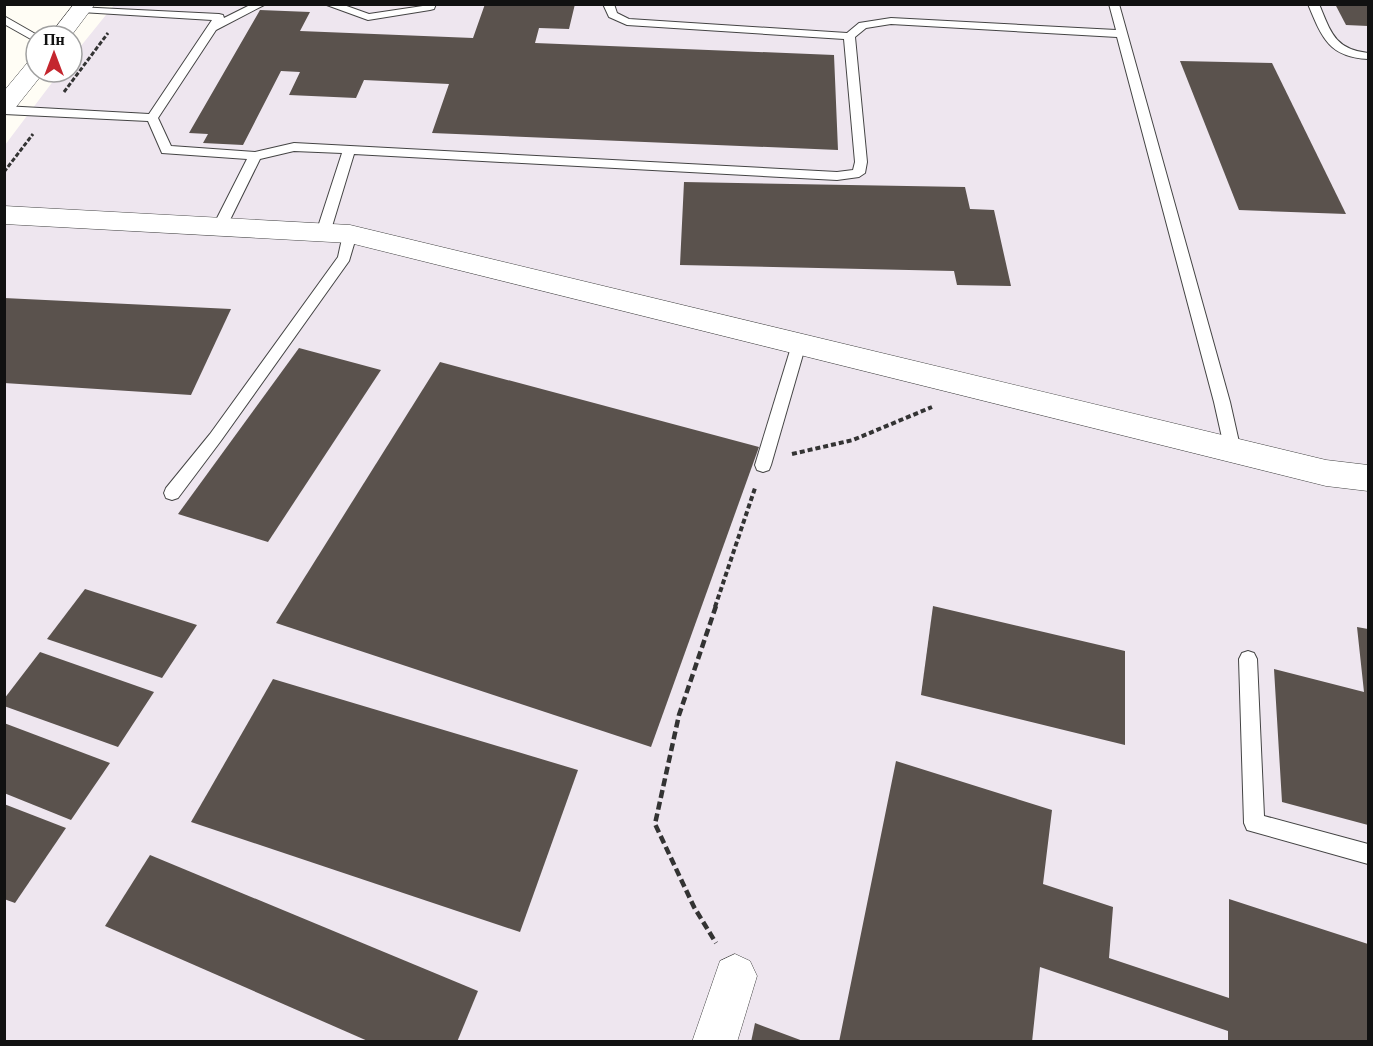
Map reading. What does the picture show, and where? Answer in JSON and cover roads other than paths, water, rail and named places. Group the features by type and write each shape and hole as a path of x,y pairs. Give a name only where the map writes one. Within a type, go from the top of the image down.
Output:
{"street":[{"path":"70,24 83,7"},
{"path":"4,109 24,83"},
{"path":"4,215 336,234 1326,473 1368,478"},
{"path":"714,1041 735,976"}],"lane":[{"path":"212,28 261,4"},
{"path":"329,4 368,17 430,7 430,4"},
{"path":"608,4 613,15 627,22 849,36 863,25 891,21 1122,34"},
{"path":"1114,4 1222,402 1233,451"},
{"path":"1313,4 1328,37 1339,51 1368,56"},
{"path":"83,7 123,12 219,17 152,118"},
{"path":"4,19 24,32"},
{"path":"152,118 166,150 255,156 294,147 837,176 859,173 861,162 849,36"},
{"path":"4,109 152,118"},
{"path":"172,493 215,438 344,258 336,234 349,150"},
{"path":"219,228 255,156"},
{"path":"763,465 799,344"},
{"path":"1248,659 1254,823 1368,854"}]}
